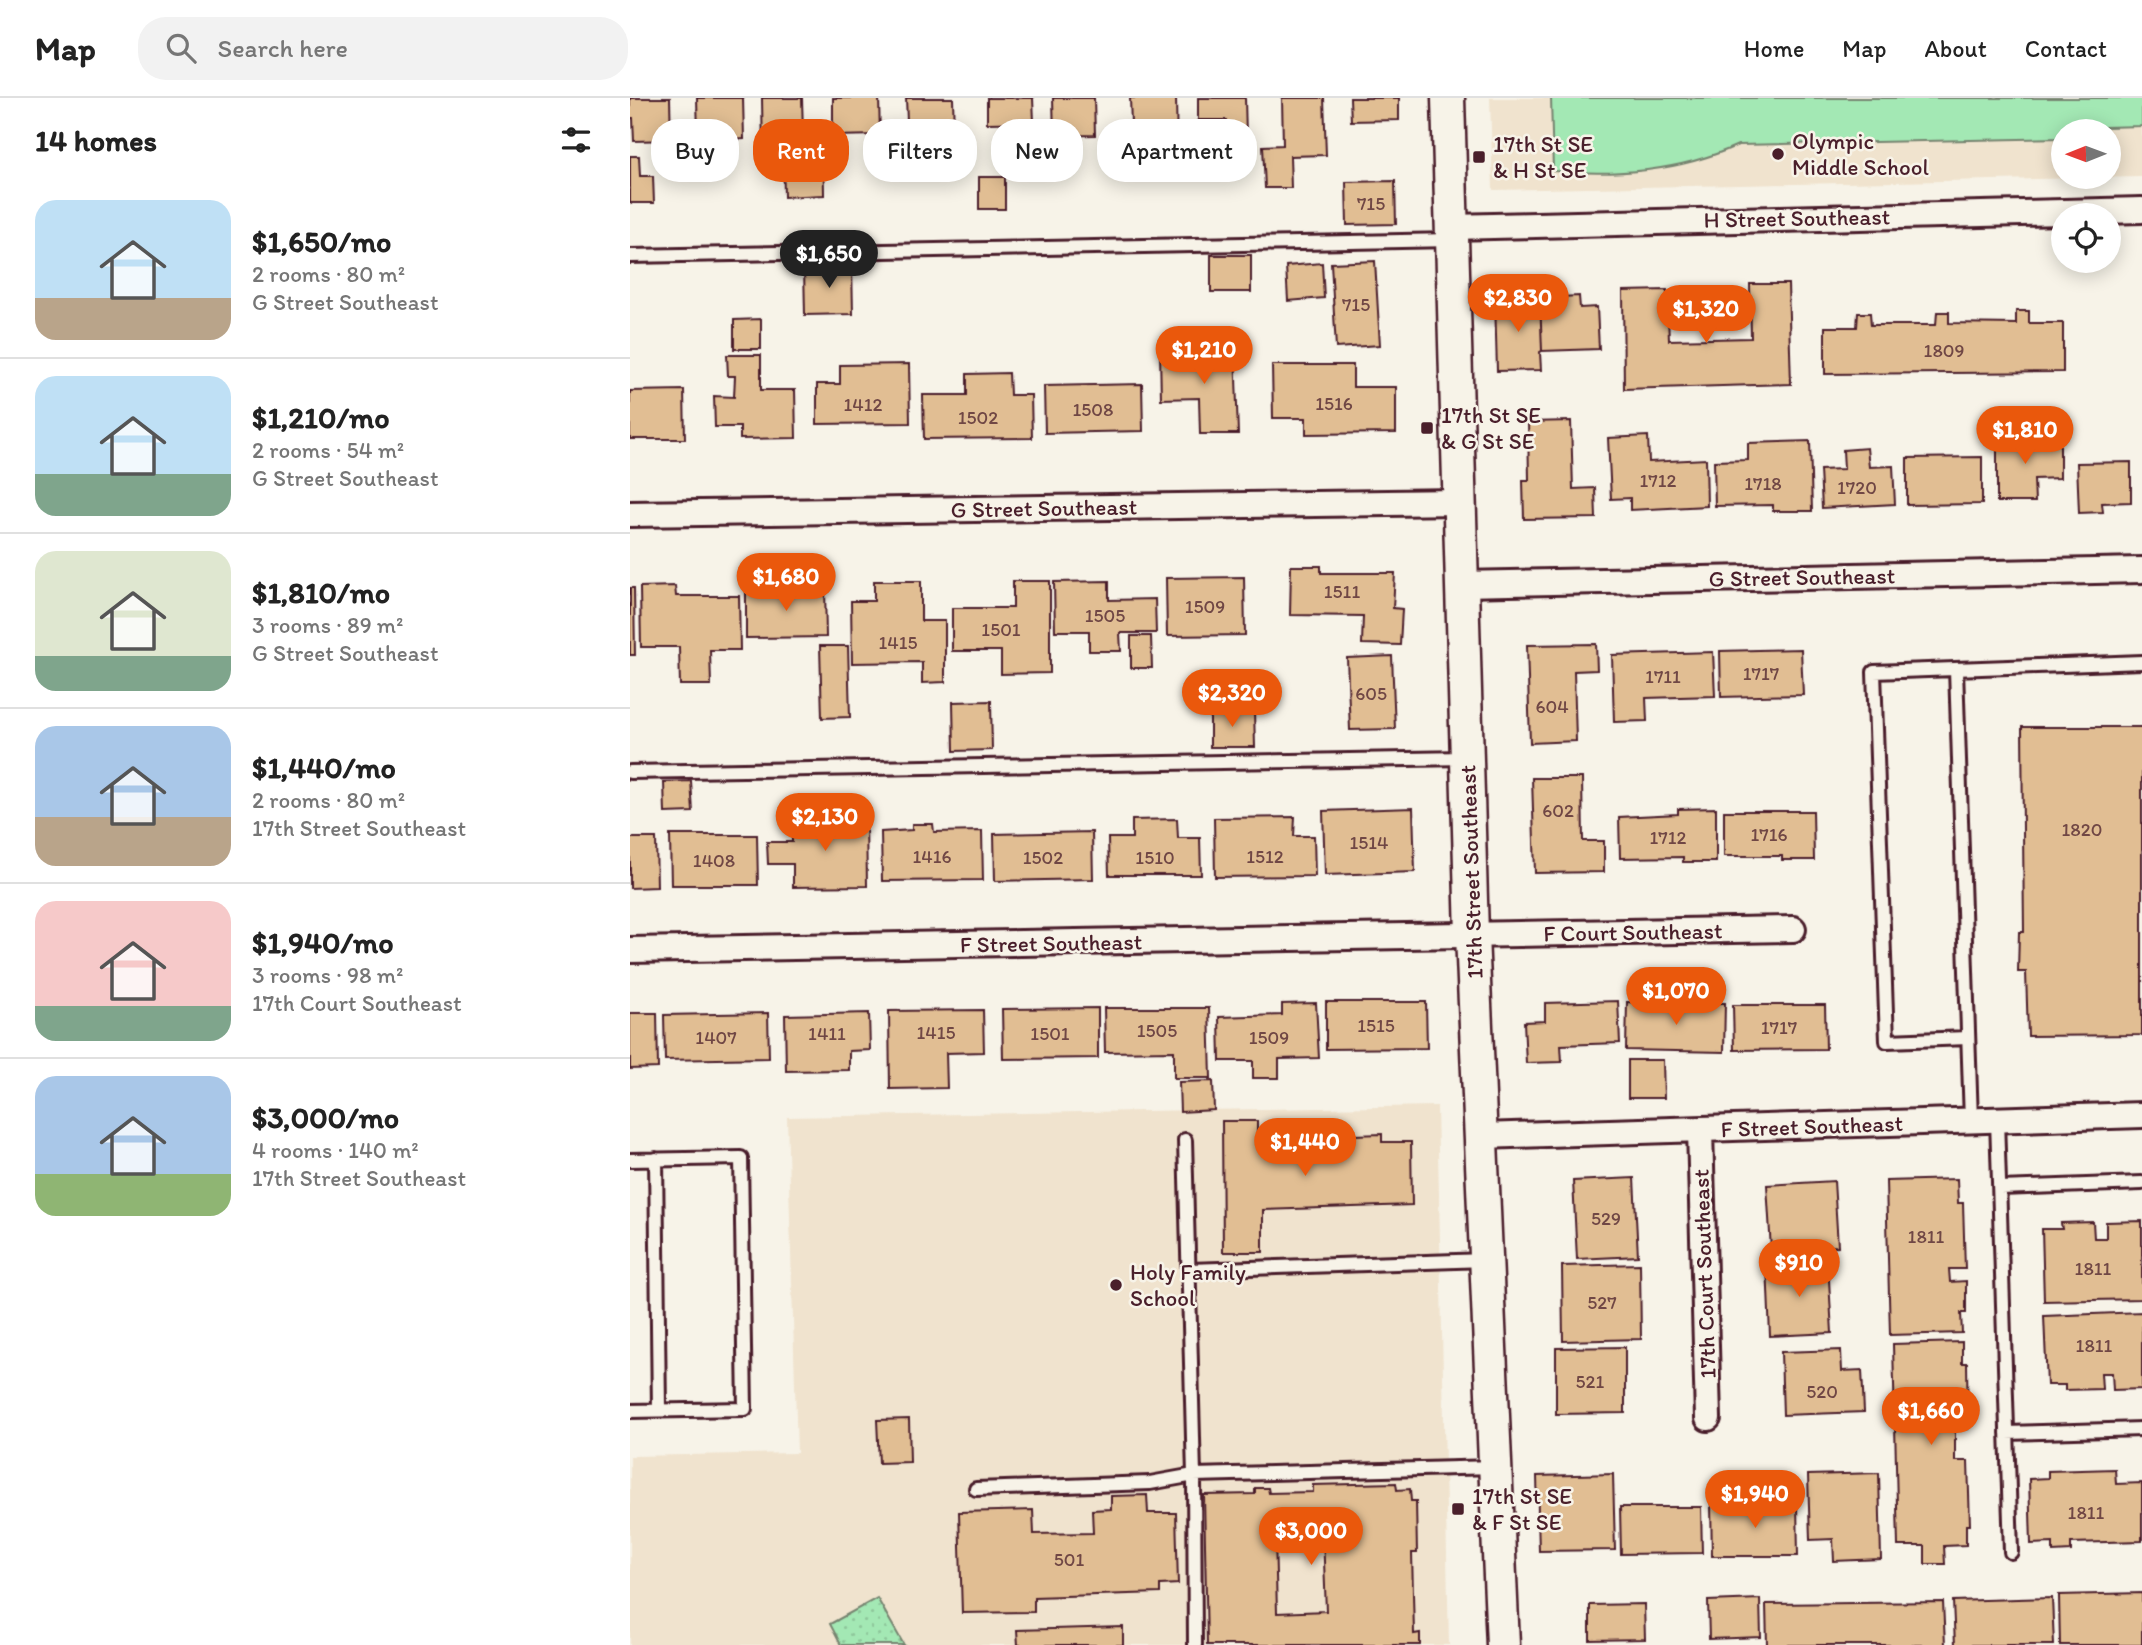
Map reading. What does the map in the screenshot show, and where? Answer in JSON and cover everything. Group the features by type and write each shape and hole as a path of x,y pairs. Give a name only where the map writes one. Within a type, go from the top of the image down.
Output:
{"street":[{"name":"17th Street Southeast","path":"1448,98 1472,935 1503,1645"},
{"name":"H Street Southeast","path":"1452,234 2142,209"},
{"name":"G Street Southeast","path":"630,514 1459,502"},
{"name":"G Street Southeast","path":"1461,584 2142,570"},
{"name":"F Court Southeast","path":"1472,935 1793,929"},
{"name":"F Street Southeast","path":"630,950 1472,935"},
{"name":"F Street Southeast","path":"1482,1136 2142,1115"},
{"name":"17th Court Southeast","path":"1700,1130 1707,1418"}],"lane":[{"path":"630,256 1452,234"},
{"path":"1968,1038 1887,1041 1874,672 2142,663"},
{"path":"1956,669 1971,1121"},
{"path":"630,772 1467,758"},
{"path":"1997,1120 2011,1552"},
{"path":"1185,1140 1194,1475 1195,1645"},
{"path":"630,1160 741,1158 745,1409 630,1411"},
{"path":"656,1159 659,1410"},
{"path":"2000,1188 2142,1183"},
{"path":"1189,1270 1487,1260"},
{"path":"2007,1433 2142,1429"},
{"path":"976,1489 1150,1483 1194,1475 1495,1467"}],"shaded area":[{"name":"Olympic Middle School","path":"1490,98 2142,98 2142,177 2121,177 2121,119 2051,119 2051,179 1493,190"},
{"name":"Holy Family School","path":"1437,1106 1449,1645 630,1645 630,1456 797,1453 787,1117"}],"green space":[{"path":"1551,98 2142,98 2142,126 2121,127 2121,119 2051,119 2051,138 1738,145 1693,161 1647,170 1600,173 1553,171"},
{"path":"877,1598 904,1645 841,1645 830,1624"}],"building":[{"path":"630,98 670,98 670,119 651,119 651,141 634,141 633,118 630,118"},
{"path":"697,98 743,98 744,139 739,139 739,119 698,119"},
{"path":"762,98 802,98 803,119 762,119"},
{"path":"833,98 879,98 880,119 863,119 863,135 849,136 849,119 833,119"},
{"path":"906,98 953,98 954,119 907,119"},
{"path":"987,98 1033,98 1034,119 991,119 991,123 987,123"},
{"path":"1053,98 1094,98 1095,135 1083,135 1083,119 1054,119"},
{"path":"1130,98 1176,98 1176,119 1131,119"},
{"path":"1198,98 1245,98 1246,119 1198,119"},
{"path":"1282,98 1324,98 1326,155 1290,156 1291,188 1265,188 1263,146 1283,145"},
{"path":"1350,98 1399,98 1399,120 1351,121"},
{"path":"630,156 639,156 640,176 651,176 653,182 654,203 630,203"},
{"path":"979,177 991,177 991,182 1005,182 1005,209 979,209"},
{"path":"1395,181 1396,224 1347,225 1346,182"},
{"path":"784,182 824,182 824,195 784,197"},
{"path":"1211,255 1251,255 1251,292 1211,292"},
{"path":"1375,261 1380,345 1336,348 1331,263"},
{"path":"1322,263 1324,298 1288,301 1286,266"},
{"path":"852,265 853,314 805,315 804,266"},
{"path":"1750,284 1788,284 1791,384 1624,389 1623,291 1667,290 1669,340 1751,338"},
{"path":"1579,296 1580,308 1597,307 1599,349 1542,351 1540,298"},
{"path":"1540,298 1541,370 1497,371 1495,299"},
{"path":"2016,311 2029,311 2029,323 2063,323 2063,372 1825,374 1825,327 1857,327 1858,313 1870,313 1871,325 1936,325 1937,312 1949,312 1949,323 2016,324"},
{"path":"761,319 761,349 734,349 734,320"},
{"path":"1235,349 1238,434 1200,434 1199,398 1161,399 1160,351"},
{"path":"727,355 761,355 761,390 795,390 796,438 740,439 740,427 715,427 714,396 734,397 735,376 728,376"},
{"path":"909,364 910,423 817,424 817,384 840,384 840,365"},
{"path":"1272,365 1353,365 1353,387 1396,387 1396,433 1306,434 1306,418 1273,418"},
{"path":"1009,373 1010,395 1031,395 1032,438 924,439 923,395 967,395 967,374"},
{"path":"1142,384 1143,431 1045,433 1044,386"},
{"path":"684,390 685,439 630,439 630,391"},
{"path":"1571,421 1573,489 1595,488 1596,518 1524,519 1523,480 1529,480 1528,422"},
{"path":"1648,436 1649,462 1706,459 1707,506 1630,510 1630,498 1611,499 1608,438"},
{"path":"2060,436 2060,478 2034,479 2035,502 1997,502 1997,437"},
{"path":"1810,441 1812,511 1773,511 1773,505 1715,506 1714,461 1748,460 1748,443"},
{"path":"1867,448 1869,467 1893,466 1895,504 1822,508 1820,470 1844,469 1843,450"},
{"path":"1982,457 1982,504 1907,505 1907,458"},
{"path":"2131,462 2131,502 2102,503 2103,512 2079,513 2077,463"},
{"path":"1291,566 1321,566 1321,573 1395,573 1393,608 1402,609 1400,645 1362,644 1363,616 1290,615"},
{"path":"1244,577 1245,635 1167,636 1166,578"},
{"path":"874,581 921,581 921,621 945,621 945,682 922,683 922,662 852,663 851,601 874,601"},
{"path":"1013,581 1050,581 1050,673 1001,674 1001,651 952,651 952,608 1013,608"},
{"path":"1109,581 1109,600 1155,599 1156,633 1120,633 1121,651 1089,651 1089,631 1055,631 1054,582"},
{"path":"675,586 676,596 739,596 740,650 710,650 711,685 680,685 679,647 641,647 640,587"},
{"path":"825,587 826,637 746,638 746,588"},
{"path":"630,588 634,588 635,655 630,655"},
{"path":"1131,636 1151,636 1152,668 1131,668"},
{"path":"1596,644 1597,670 1574,671 1576,741 1530,743 1527,645"},
{"path":"820,646 848,646 850,717 822,718"},
{"path":"1801,649 1803,695 1721,697 1720,651"},
{"path":"1713,652 1715,696 1646,698 1647,721 1614,722 1612,655"},
{"path":"1392,656 1395,729 1350,730 1347,658"},
{"path":"991,701 992,750 954,751 953,702"},
{"path":"1210,710 1254,710 1255,747 1210,747"},
{"path":"2022,727 2142,727 2142,1035 2028,1036 2026,972 2018,972 2019,932 2024,932"},
{"path":"1532,778 1582,778 1583,841 1604,841 1604,872 1535,873"},
{"path":"691,781 693,812 665,813 664,782"},
{"path":"1413,808 1415,872 1325,875 1323,811"},
{"path":"1716,808 1716,862 1683,862 1683,857 1620,858 1619,817 1678,814 1678,809"},
{"path":"1724,811 1813,811 1814,860 1782,860 1782,856 1724,856"},
{"path":"1295,817 1294,836 1314,836 1315,876 1215,877 1214,818"},
{"path":"866,819 867,886 793,887 793,864 768,864 767,842 792,842 792,820"},
{"path":"1177,819 1178,838 1200,838 1201,875 1109,875 1108,838 1132,838 1132,820"},
{"path":"912,824 933,824 934,832 982,831 983,880 882,881 881,832 912,830"},
{"path":"1092,832 1093,879 995,881 994,834"},
{"path":"670,835 757,835 758,885 671,885"},
{"path":"630,838 656,838 657,887 630,888"},
{"path":"1618,1001 1620,1043 1561,1045 1562,1062 1526,1063 1524,1022 1545,1021 1545,1003"},
{"path":"1326,1002 1426,1002 1427,1048 1326,1049"},
{"path":"1627,1002 1725,1003 1724,1052 1626,1050"},
{"path":"1316,1003 1319,1058 1279,1059 1279,1078 1253,1078 1253,1061 1220,1061 1219,1017 1282,1015 1282,1004"},
{"path":"1733,1005 1825,1005 1826,1049 1734,1050"},
{"path":"1098,1008 1098,1058 1003,1059 1002,1009"},
{"path":"1104,1008 1209,1008 1211,1078 1174,1078 1174,1051 1105,1052"},
{"path":"983,1010 984,1052 946,1053 947,1088 890,1089 889,1011"},
{"path":"630,1013 657,1013 658,1068 630,1069"},
{"path":"768,1013 769,1058 665,1060 664,1015"},
{"path":"869,1013 870,1050 849,1051 849,1070 786,1071 785,1015"},
{"path":"1628,1060 1663,1060 1664,1098 1628,1098"},
{"path":"1213,1081 1214,1110 1180,1112 1179,1082"},
{"path":"1222,1121 1257,1121 1257,1145 1297,1144 1297,1137 1382,1134 1382,1142 1411,1142 1412,1205 1263,1210 1263,1252 1223,1252"},
{"path":"1634,1178 1638,1256 1577,1259 1573,1181"},
{"path":"1957,1179 1958,1203 1963,1203 1965,1269 1949,1269 1950,1282 1966,1281 1966,1313 1961,1313 1962,1333 1890,1335 1886,1181"},
{"path":"1834,1181 1838,1246 1771,1250 1767,1185"},
{"path":"2142,1221 2142,1299 2044,1301 2042,1229 2062,1229 2061,1223 2093,1222 2094,1238 2106,1238 2106,1222"},
{"path":"1828,1262 1832,1333 1770,1336 1767,1265"},
{"path":"1640,1264 1641,1339 1563,1341 1562,1266"},
{"path":"2142,1312 2142,1389 2113,1390 2112,1373 2101,1373 2102,1389 2065,1390 2065,1385 2047,1385 2044,1316"},
{"path":"1962,1342 1962,1363 1967,1363 1968,1429 1955,1429 1955,1461 1968,1461 1970,1525 1966,1525 1966,1545 1944,1546 1945,1564 1925,1564 1925,1546 1898,1546 1893,1344"},
{"path":"1625,1347 1625,1413 1556,1414 1556,1348"},
{"path":"1841,1350 1842,1371 1862,1370 1864,1412 1783,1415 1781,1352"},
{"path":"909,1419 910,1462 879,1463 877,1420"},
{"path":"2115,1469 2116,1484 2142,1483 2142,1541 2071,1543 2071,1551 2053,1552 2053,1543 2031,1544 2029,1479 2048,1478 2048,1471"},
{"path":"1879,1473 1881,1559 1834,1561 1833,1539 1810,1540 1808,1475"},
{"path":"1613,1474 1615,1550 1539,1551 1537,1476"},
{"path":"1396,1483 1397,1490 1410,1489 1411,1501 1416,1501 1417,1553 1412,1553 1414,1634 1420,1633 1420,1645 1207,1645 1204,1495 1255,1494 1255,1488 1268,1488 1269,1493 1313,1492 1313,1485","holes":["1323,1536 1326,1611 1277,1613 1275,1537"]},
{"path":"1147,1495 1148,1513 1176,1513 1178,1584 1160,1585 1160,1593 1034,1597 1034,1612 962,1613 959,1512 1033,1510 1034,1534 1093,1533 1092,1510 1111,1509 1111,1496"},
{"path":"1797,1503 1798,1556 1712,1556 1711,1504"},
{"path":"1620,1507 1701,1507 1702,1553 1621,1554"},
{"path":"2142,1593 2142,1645 2060,1645 2059,1595"},
{"path":"2052,1598 2054,1645 1955,1645 1953,1601"},
{"path":"1760,1599 1761,1637 1709,1639 1708,1601"},
{"path":"1943,1602 1945,1645 1767,1645 1766,1604"},
{"path":"1644,1604 1645,1639 1590,1640 1590,1605"},
{"path":"1123,1627 1123,1645 1018,1645 1017,1630"}],"place":[{"name":"Olympic Middle School","path":"1778,154"},
{"name":"17th St SE & H St SE","path":"1479,157"},
{"name":"17th St SE & G St SE","path":"1427,428"},
{"name":"Holy Family School","path":"1116,1285"},
{"name":"17th St SE & F St SE","path":"1458,1509"}]}
